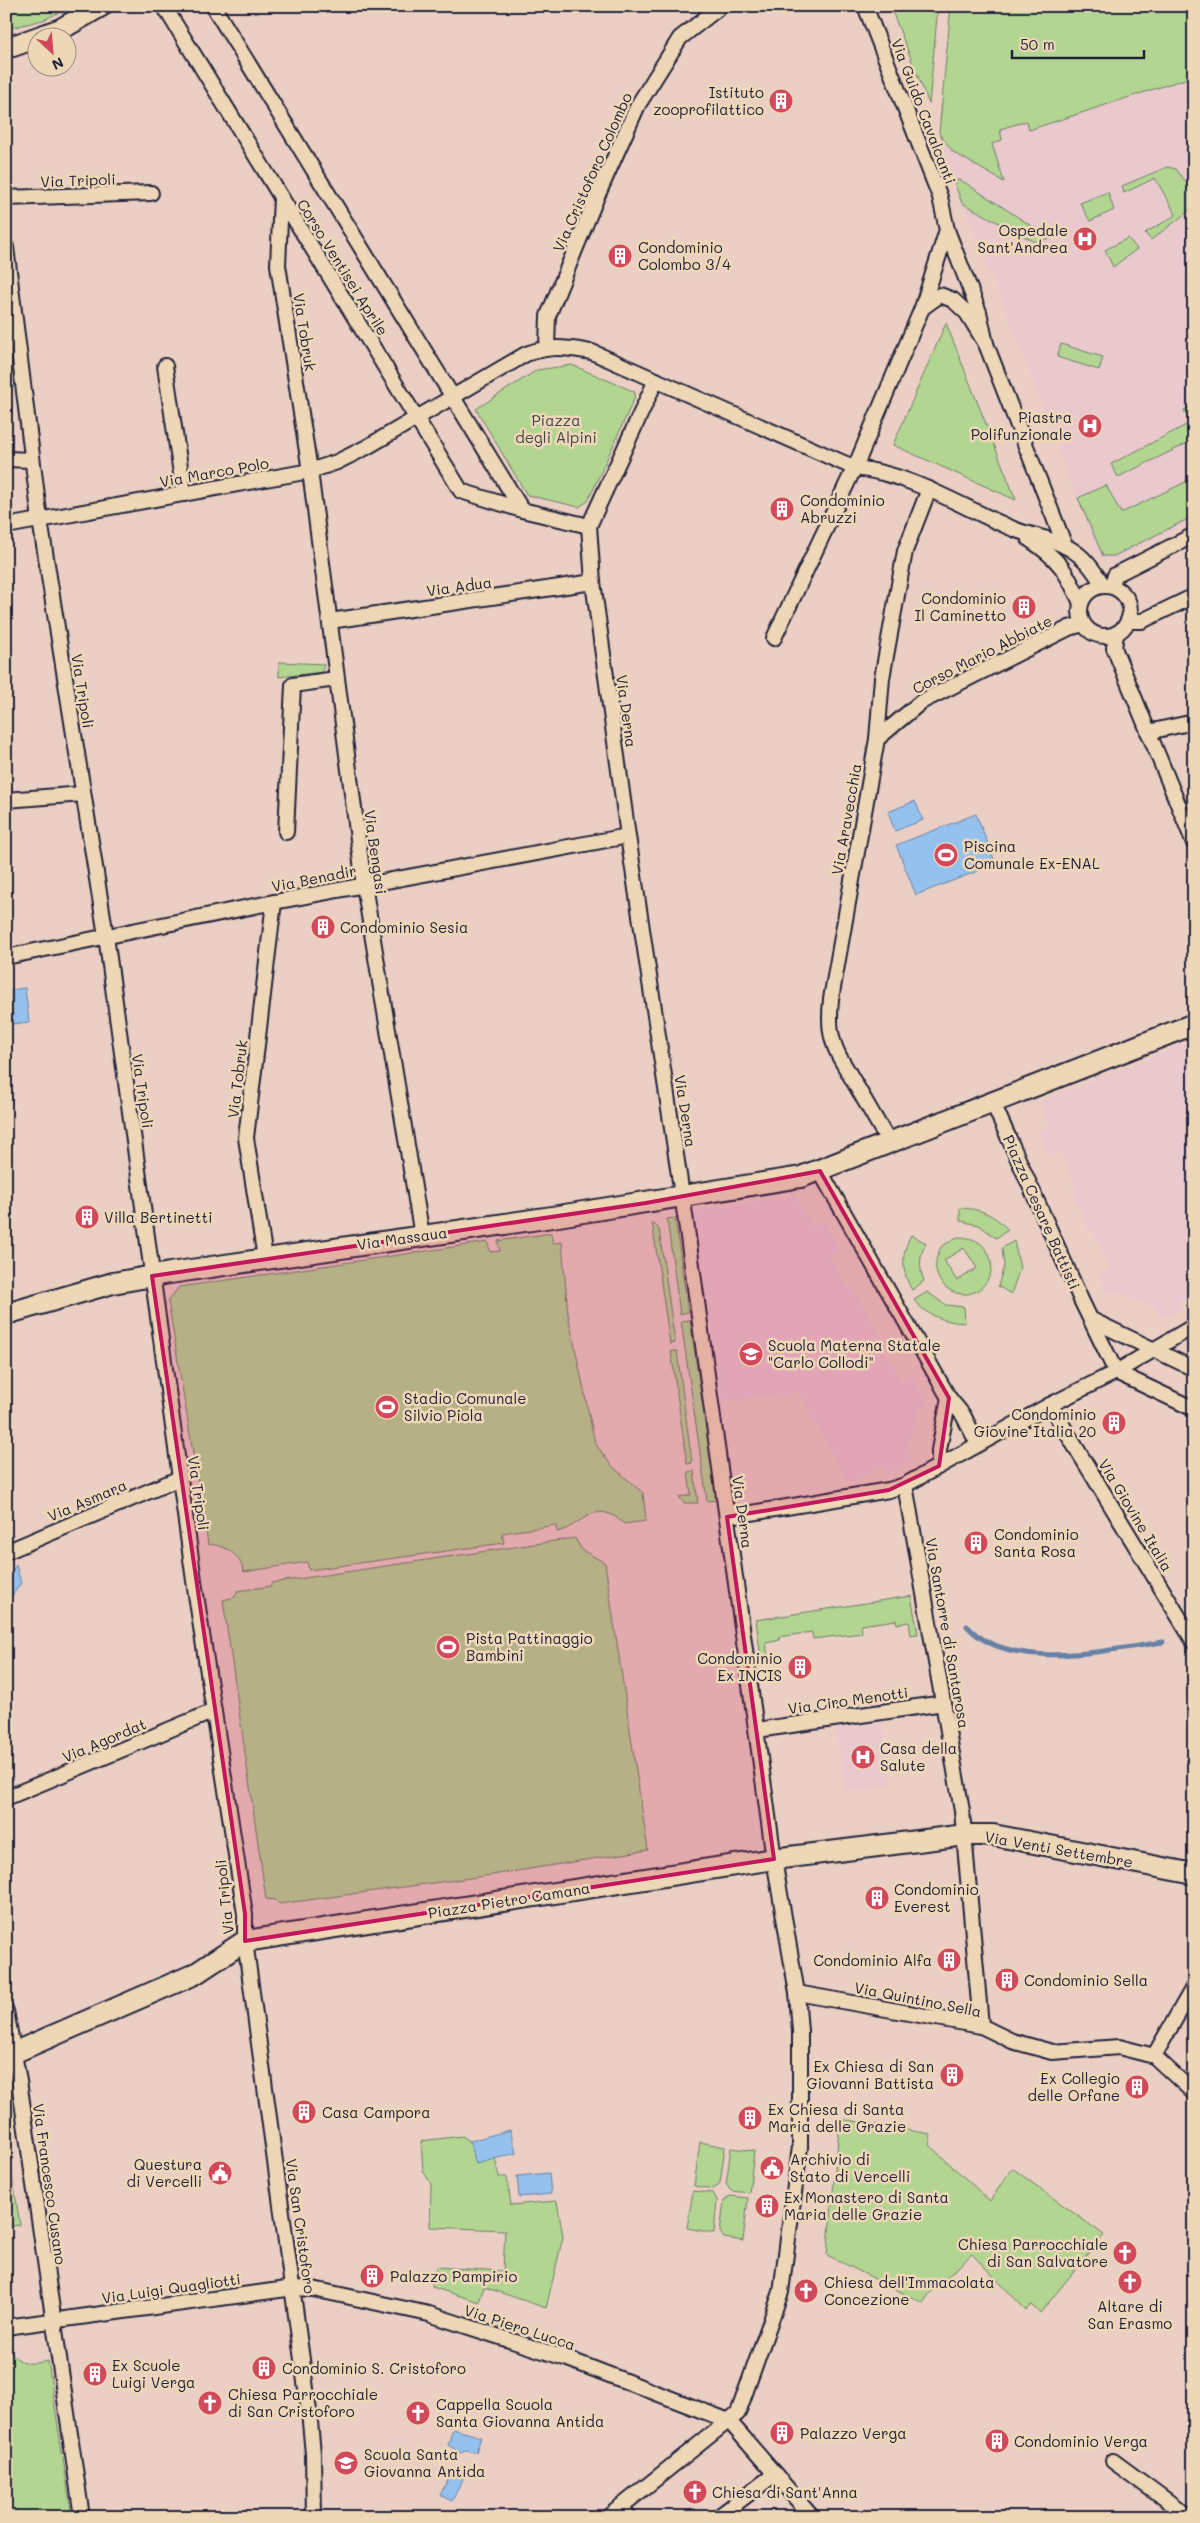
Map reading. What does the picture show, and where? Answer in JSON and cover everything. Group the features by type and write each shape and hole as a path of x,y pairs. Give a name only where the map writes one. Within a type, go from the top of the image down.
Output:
{"main road":[{"path":"8,47 61,29 101,6"},
{"path":"820,1171 1194,1024"},
{"name":"Via Massaua","path":"6,1314 113,1283 152,1276 682,1197 801,1177 820,1171"},
{"name":"Via Venti Settembre","path":"774,1859 965,1835 993,1835 1194,1874"},
{"name":"Piazza Pietro Camana","path":"245,1941 774,1859"},
{"path":"10,2054 195,1974 245,1941"}],"street":[{"name":"Corso Ventisei Aprile","path":"164,6 461,491 522,510 589,526"},
{"name":"Corso Ventisei Aprile","path":"213,6 522,510"},
{"name":"Via Cristoforo Colombo","path":"547,347 548,316 595,201 638,105 680,38 722,6"},
{"name":"Via Guido Cavalcanti","path":"865,6 940,197 947,230 979,312 986,344"},
{"name":"Via Tripoli","path":"6,198 151,193"},
{"name":"Via Tobruk","path":"281,198 278,265 310,471"},
{"path":"774,638 855,468 922,308 947,230"},
{"name":"Via Tripoli","path":"6,247 40,520 106,936 180,1478 245,1914 245,1941"},
{"path":"922,308 940,295 953,300 967,313 986,344 1066,546"},
{"path":"416,418 526,354 547,347 592,352 855,468 881,471 929,489 1016,530 1066,546 1088,562 1108,586"},
{"path":"165,366 184,494"},
{"name":"Via Derna","path":"608,2517 625,2511 738,2413 780,2292 800,2147 800,2031 797,1993 774,1859 727,1510 628,836 594,582 589,526 656,380"},
{"name":"Via Marco Polo","path":"6,526 310,471 337,462 367,447 416,418"},
{"path":"6,459 32,460"},
{"name":"Via Bengasi","path":"310,471 364,885 422,1236"},
{"name":"Via Aravecchia","path":"890,1144 839,1056 832,1041 829,1026 831,999 877,739 882,678 905,551 929,489"},
{"path":"1016,530 1054,556 1066,572 1081,603"},
{"path":"1108,586 1115,576 1194,536"},
{"name":"Via Adua","path":"330,621 594,582"},
{"path":"1116,634 1097,635 1084,624 1080,612 1081,603 1090,590 1108,586 1120,590 1129,602 1128,621 1116,634 1114,648 1194,843"},
{"path":"1128,621 1142,622 1194,596"},
{"name":"Corso Mario Abbiate","path":"877,739 921,702 1060,632 1084,624"},
{"path":"286,832 293,685 336,679"},
{"path":"1148,732 1194,722"},
{"path":"6,800 83,794"},
{"name":"Via Benadir","path":"6,957 274,902 628,836"},
{"name":"Via Tobruk","path":"265,1258 246,1138 274,902"},
{"name":"Piazza Cesare Battisti","path":"993,1103 1116,1372"},
{"path":"820,1171 949,1398 963,1415 978,1444"},
{"path":"1092,1320 1194,1369"},
{"path":"727,1510 739,1515 889,1490 905,1485 1050,1405 1116,1372 1194,1326"},
{"path":"1116,1372 1194,1409"},
{"path":"939,1466 939,1450 949,1398"},
{"name":"Via Giovine Italia","path":"1050,1405 1194,1642"},
{"name":"Via Asmara","path":"6,1552 180,1478"},
{"name":"Via Santorre di Santarosa","path":"905,1485 944,1703 965,1835 981,2026"},
{"name":"Via Ciro Menotti","path":"756,1730 944,1703"},
{"name":"Via Agordat","path":"6,1798 214,1712"},
{"name":"Via San Cristoforo","path":"245,1941 294,2288 313,2454 314,2517"},
{"path":"1154,2056 1194,1986"},
{"name":"Via Quintino Sella","path":"797,1993 981,2026 1012,2041 1052,2052 1119,2047 1154,2056 1194,2093"},
{"name":"Via Francesco Cusano","path":"6,2011 10,2054 19,2081 82,2517"},
{"name":"Via Luigi Quagliotti","path":"6,2327 294,2288"},
{"name":"Via Piero Lucca","path":"294,2288 313,2289 366,2299 429,2314 568,2359 729,2421"},
{"path":"729,2421 812,2517"},
{"path":"1113,2462 1189,2517"},
{"path":"718,2517 775,2474"}],"highlighted area":[{"path":"820,1171 949,1398 939,1466 889,1490 727,1517 774,1859 245,1941 245,1914 152,1276 646,1203"}],"shaded area":[{"name":"Ospedale Sant'Andrea","path":"951,6 1194,6 1194,519 1116,559 1108,561 1102,559 1098,554 1003,302 945,162 939,135"},
{"path":"1194,1040 1194,1293 1179,1299 1182,1310 1161,1318 1155,1308 1114,1290 1107,1293 1099,1273 1109,1268 1093,1230 1089,1231 1073,1191 1076,1188 1060,1151 1049,1155 1038,1131 1050,1126 1040,1101"},
{"path":"794,1195 813,1227 824,1221 840,1251 830,1257 848,1288 852,1286 886,1346 883,1348 902,1382 912,1376 928,1403 918,1409 908,1448 914,1459 886,1475 881,1467 857,1481 847,1482 799,1392 723,1402 693,1211"},
{"name":"Casa della Salute","path":"882,1723 891,1785 845,1791 836,1729"}],"green space":[{"path":"6,6 73,6 43,20 6,29"},
{"path":"890,6 938,6 929,104"},
{"path":"951,6 1194,6 1194,76 1029,130 1027,121 1000,129 1002,140 992,144 1004,182 953,152 939,133"},
{"path":"1167,167 1176,169 1194,193 1194,207 1151,240 1145,233 1176,215 1155,178 1124,193 1122,186"},
{"path":"958,180 964,182 1050,238 1035,242 962,203 954,182"},
{"path":"1108,192 1114,210 1090,221 1080,203"},
{"path":"1128,238 1137,249 1113,267 1105,250"},
{"path":"946,323 1016,500 893,445"},
{"path":"1061,344 1103,357 1099,370 1057,357"},
{"name":"Piazza degli Alpini","path":"572,365 635,392 634,399 588,501 579,507 527,495 476,409 537,370"},
{"path":"1194,405 1194,440 1118,477 1111,464 1190,423 1184,410"},
{"path":"1194,478 1194,516 1114,556 1103,556 1078,498 1106,485 1121,513"},
{"path":"279,662 324,664 322,672 279,677"},
{"path":"960,1208 987,1213 1008,1230 996,1238 979,1225 960,1221"},
{"path":"675,1218 688,1312 680,1314 667,1219"},
{"path":"652,1222 659,1229 675,1343 670,1344"},
{"name":"Stadio Comunale Silvio Piola","path":"551,1233 553,1243 562,1242 568,1314 595,1443 611,1465 643,1493 646,1521 624,1524 614,1516 596,1513 557,1532 556,1525 502,1533 504,1543 309,1570 307,1562 244,1572 242,1565 235,1555 226,1549 208,1544 168,1301 179,1287 488,1242 490,1252 500,1251 498,1241"},
{"path":"911,1235 926,1243 921,1262 924,1281 912,1290 904,1269 905,1249"},
{"path":"957,1237 974,1240 984,1247 990,1257 991,1267 989,1277 981,1288 971,1293 961,1294 950,1290 942,1284 937,1274 936,1261 941,1247","holes":["964,1248 977,1268 957,1281 944,1260"]},
{"path":"1014,1241 1020,1268 1011,1294 998,1286 1004,1266 1002,1248"},
{"path":"927,1292 946,1305 964,1307 965,1323 944,1320 930,1314 919,1306 914,1300"},
{"path":"690,1320 717,1500 707,1501 681,1321"},
{"path":"671,1351 677,1351 692,1463 687,1464"},
{"path":"694,1471 698,1503 684,1503 679,1497 691,1495 688,1472"},
{"path":"575,1538 582,1550 605,1563 648,1850 492,1875 279,1904 276,1900 266,1899 223,1600 235,1597 237,1591 271,1586 271,1583"},
{"path":"911,1596 918,1634 911,1635 909,1622 897,1624 896,1620 861,1625 862,1633 813,1639 812,1632 779,1637 780,1640 766,1643 768,1657 761,1658 756,1620"},
{"path":"840,2119 931,2134 929,2145 990,2201 1012,2168 1104,2235 1040,2313 1031,2305 1026,2310 972,2254 930,2293 923,2303 827,2255"},
{"path":"6,2136 20,2225 6,2227"},
{"path":"462,2136 470,2141 476,2164 495,2158 499,2177 507,2177 511,2205 557,2201 563,2237 546,2308 484,2287 479,2302 432,2287 433,2274 437,2267 503,2271 505,2230 430,2227 431,2184 423,2171 421,2141"},
{"path":"700,2142 725,2147 720,2183 714,2189 694,2186"},
{"path":"731,2148 754,2151 749,2193 731,2191 726,2184"},
{"path":"693,2191 713,2193 717,2200 714,2233 687,2228"},
{"path":"730,2196 748,2198 743,2241 724,2238 720,2232 724,2201"},
{"path":"6,2341 13,2354 22,2361 34,2363 48,2361 72,2517 6,2517"}],"water":[{"name":"Piscina Comunale Ex-ENAL","path":"915,801 923,820 895,831 888,812"},
{"name":"Piscina Comunale Ex-ENAL","path":"976,814 996,864 916,895 896,845"},
{"path":"25,988 29,1022 13,1024 10,990"},
{"path":"16,1565 21,1583 6,1604 6,1580"},
{"path":"510,2130 516,2153 476,2164 470,2141"},
{"path":"549,2173 551,2194 519,2197 517,2176"},
{"path":"453,2429 481,2437 476,2452 465,2450 461,2453 448,2445"},
{"path":"452,2471 464,2477 452,2501 440,2495"}],"waterway":[{"path":"967,1626 985,1641 1008,1649 1033,1654 1088,1653 1163,1642"}],"place":[{"name":"Istituto zooprofilattico","path":"781,101"},
{"name":"Ospedale Sant'Andrea","path":"1085,239"},
{"name":"Condominio Colombo 3/4","path":"620,256"},
{"name":"Piastra Polifunzionale","path":"1090,426"},
{"name":"Condominio Abruzzi","path":"782,509"},
{"name":"Condominio Il Caminetto","path":"1024,607"},
{"name":"Piscina Comunale Ex-ENAL","path":"946,855"},
{"name":"Condominio Sesia","path":"323,927"},
{"name":"Villa Bertinetti","path":"87,1217"},
{"name":"Scuola Materna Statale \"Carlo Collodi\"","path":"751,1354"},
{"name":"Stadio Comunale Silvio Piola","path":"387,1407"},
{"name":"Condominio Giovine Italia 20","path":"1114,1423"},
{"name":"Condominio Santa Rosa","path":"976,1543"},
{"name":"Pista Pattinaggio Bambini","path":"448,1647"},
{"name":"Condominio Ex INCIS","path":"800,1667"},
{"name":"Casa della Salute","path":"863,1757"},
{"name":"Condominio Everest","path":"877,1898"},
{"name":"Condominio Alfa","path":"949,1960"},
{"name":"Condominio Sella","path":"1007,1980"},
{"name":"Ex Chiesa di San Giovanni Battista","path":"952,2075"},
{"name":"Ex Collegio delle Orfane","path":"1137,2087"},
{"name":"Casa Campora","path":"304,2112"},
{"name":"Ex Chiesa di Santa Maria delle Grazie","path":"750,2118"},
{"name":"Archivio di Stato di Vercelli","path":"772,2168"},
{"name":"Questura di Vercelli","path":"220,2173"},
{"name":"Ex Monastero di Santa Maria delle Grazie","path":"767,2206"},
{"name":"Chiesa Parrocchiale di San Salvatore","path":"1125,2253"},
{"name":"Palazzo Pampirio","path":"372,2276"},
{"name":"Altare di San Erasmo","path":"1130,2282"},
{"name":"Chiesa dell'Immacolata Concezione","path":"806,2291"},
{"name":"Condominio S. Cristoforo","path":"264,2368"},
{"name":"Ex Scuole Luigi Verga","path":"95,2374"},
{"name":"Chiesa Parrocchiale di San Cristoforo","path":"210,2403"},
{"name":"Cappella Scuola Santa Giovanna Antida","path":"418,2413"},
{"name":"Palazzo Verga","path":"782,2433"},
{"name":"Condominio Verga","path":"997,2441"},
{"name":"Scuola Santa Giovanna Antida","path":"346,2463"},
{"name":"Chiesa di Sant'Anna","path":"695,2492"}]}
